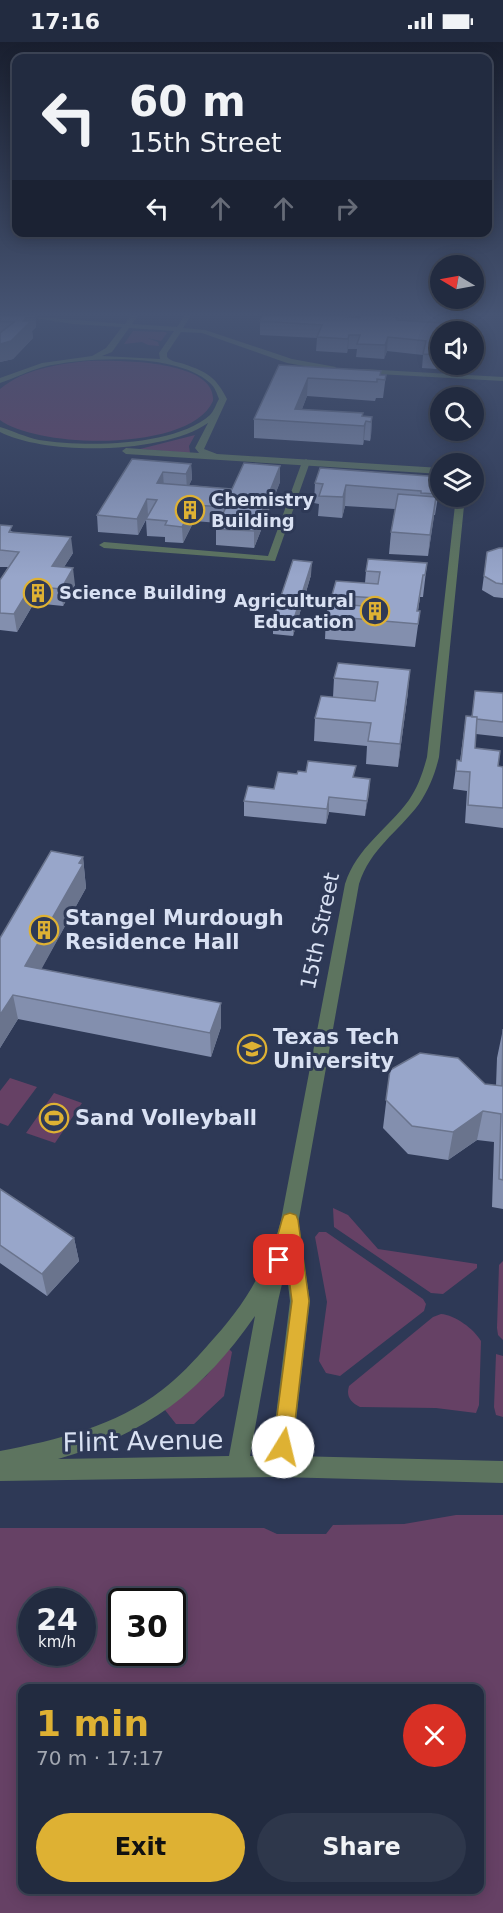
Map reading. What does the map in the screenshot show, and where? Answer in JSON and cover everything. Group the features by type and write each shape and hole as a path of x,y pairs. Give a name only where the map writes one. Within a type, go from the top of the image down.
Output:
{"street":[{"path":"219,456 207,454 199,448 221,402"},
{"path":"67,445 117,445 153,440 193,428 217,412"},
{"path":"0,429 32,440 67,445 430,470"},
{"path":"104,545 272,559 306,462"},
{"name":"15th Street","path":"237,1467 268,1301 290,1220 346,903 354,877 364,856 414,803 428,780 433,757 460,507"},
{"path":"0,1461 38,1455 88,1438 140,1415 168,1398 235,1329 263,1287 290,1220"},
{"name":"15th Street","path":"280,1466 292,1382 300,1301 290,1220"},
{"name":"Flint Avenue","path":"0,1470 280,1466 503,1472"}],"shaded area":[{"path":"0,402 212,402 199,418 176,430 146,437 113,440 79,440 47,436 19,430 0,420"},
{"path":"195,435 189,446 190,453 140,449"},
{"name":"Sand Volleyball","path":"10,1078 37,1087 8,1126 0,1123 0,1091"},
{"name":"Sand Volleyball","path":"54,1093 82,1103 55,1143 26,1133"},
{"path":"333,1208 348,1215 378,1249 477,1264 477,1268 443,1294 431,1293 334,1227"},
{"path":"319,1232 326,1232 423,1299 426,1304 424,1311 340,1376 326,1373 319,1361 327,1302 315,1237"},
{"path":"503,1261 503,1340 498,1335 497,1328 499,1265"},
{"path":"441,1314 464,1323 481,1341 479,1405 476,1413 436,1408 360,1407 351,1401 348,1393 349,1386 433,1317"},
{"path":"229,1349 232,1352 224,1396 194,1424 176,1424 165,1410 206,1376"},
{"path":"496,1354 503,1356 503,1417 496,1415 494,1407"},
{"path":"456,1515 503,1515 503,1913 0,1913 0,1528 264,1528 277,1534 326,1534 333,1525 404,1524"}],"building":[{"path":"262,402 298,402 295,409 363,413 362,416 372,417 371,422 366,421 364,426 254,419"},
{"path":"132,459 191,464 186,474 163,472 157,483 232,489 244,463 280,466 254,531 216,529 226,507 193,505 182,527 165,525 167,521 146,519 157,500 147,499 137,519 97,515"},
{"path":"320,468 430,476 430,494 346,485 343,497 319,496 323,484 315,483"},
{"path":"398,494 430,497 430,507 434,507 430,535 391,532"},
{"path":"0,525 12,526 9,532 71,537 52,566 73,568 61,589 31,586 14,614 0,613 0,580 19,552 0,550"},
{"path":"503,548 503,584 484,576 487,552"},
{"path":"368,559 427,563 417,611 420,611 418,624 326,616 330,603 373,607 375,598 332,595 336,581 378,584 380,572 366,571"},
{"path":"293,560 312,562 293,622 273,620"},
{"path":"338,663 410,670 400,744 368,741 371,723 315,718 321,696 375,701 378,682 334,678"},
{"path":"475,691 503,693 503,722 472,717"},
{"path":"466,716 477,717 475,748 500,751 498,766 503,767 503,808 468,805 470,772 456,771 457,760 461,761"},
{"path":"308,761 356,766 353,777 370,779 367,801 329,797 327,809 244,801 248,786 274,789 278,772 297,774 298,771 306,772"},
{"path":"51,851 83,857 79,863 83,864 25,966 221,1003 210,1033 13,995 0,1015 0,938"},
{"path":"503,1029 503,1180 499,1179 501,1114 483,1111 453,1132 412,1126 386,1100 390,1070 420,1053 458,1058 485,1084 502,1086"},
{"path":"0,1189 74,1238 42,1274 0,1245"}],"place":[{"name":"Chemistry Building","path":"190,510"},
{"name":"Science Building","path":"38,593"},
{"name":"Agricultural Education","path":"375,611"},
{"name":"Stangel Murdough Residence Hall","path":"44,930"},
{"name":"Texas Tech University","path":"252,1049"},
{"name":"Sand Volleyball","path":"54,1118"}],"route":[{"path":"279,1260 290,1220 300,1301 283,1447"}]}
